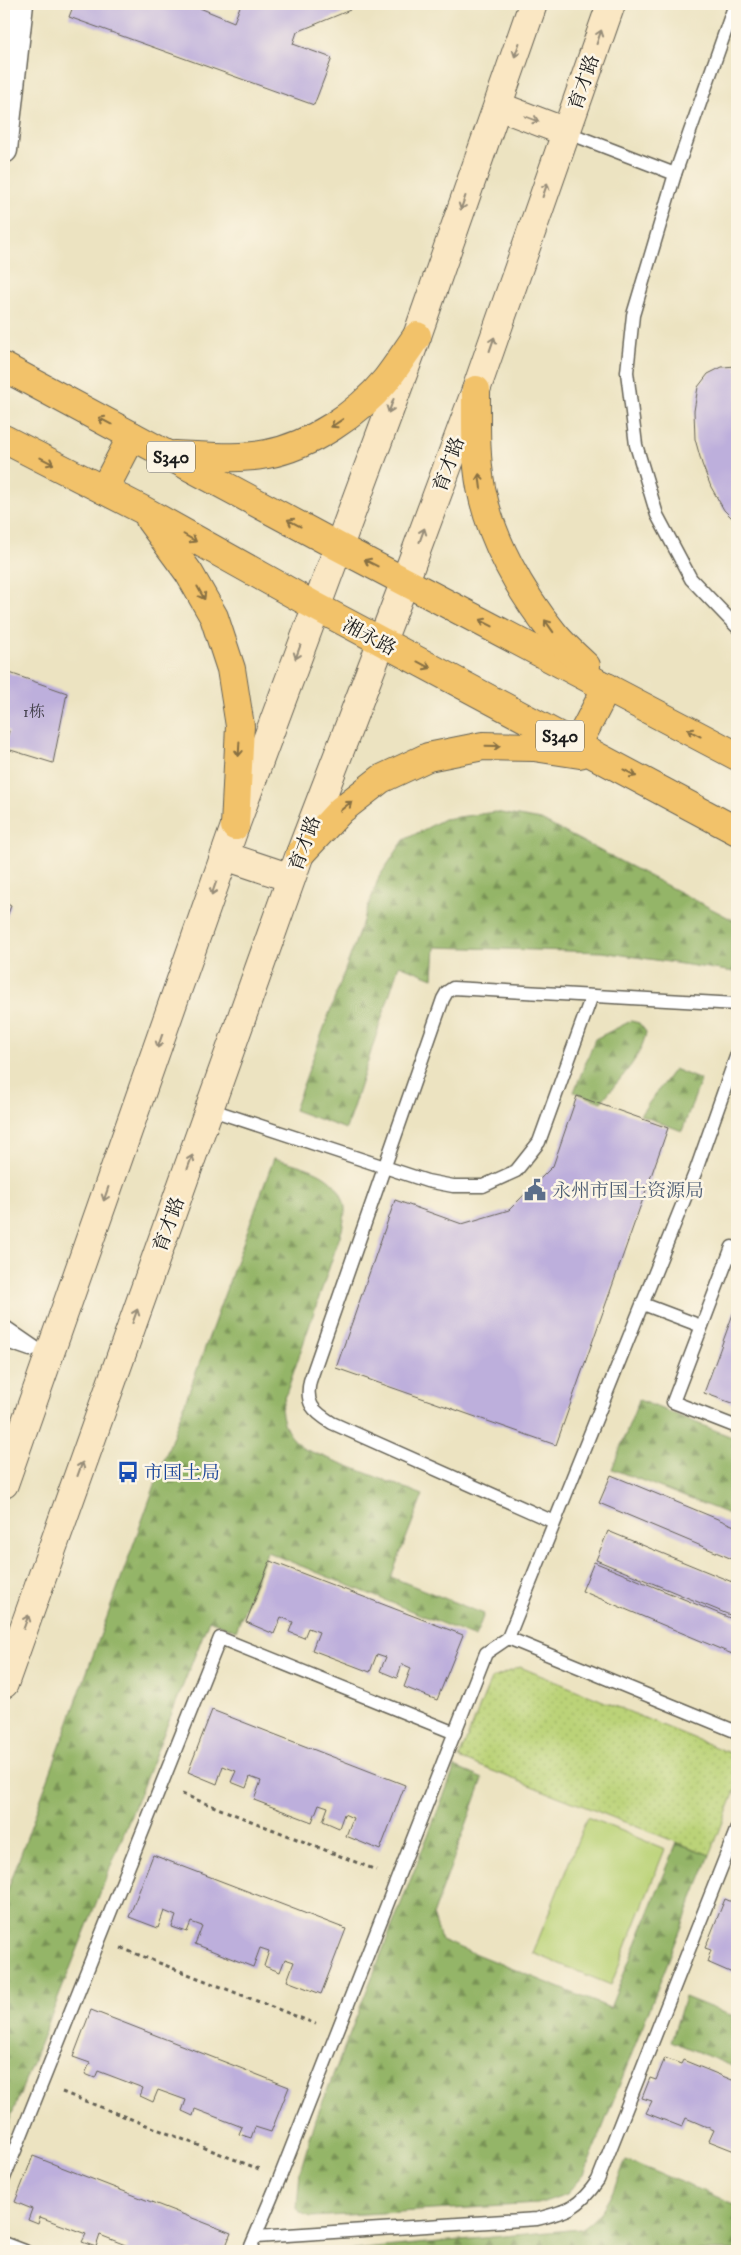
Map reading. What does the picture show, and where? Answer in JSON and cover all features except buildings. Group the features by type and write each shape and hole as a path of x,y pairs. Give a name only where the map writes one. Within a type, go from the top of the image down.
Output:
{"main road":[{"path":"4,1484 235,826 337,546 417,336 533,4"},
{"name":"育才路","path":"4,1684 296,866 476,390 611,4"},
{"path":"498,106 566,132"},
{"path":"166,454 220,457 267,454 314,438 351,413 385,381 417,336"},
{"name":"S340","path":"4,367 337,546 737,756"},
{"path":"225,856 296,866 340,810 381,779 428,757 483,746 588,751 607,687 554,635 522,590 496,537 480,483 476,443 476,390"},
{"path":"104,490 132,436"},
{"name":"湘永路","path":"4,439 143,510 381,642 737,832"},
{"path":"143,510 189,573 214,617 231,669 240,726 235,826"}],"street":[{"path":"4,150 20,4"}],"lane":[{"path":"735,4 675,174 633,315 627,372 636,444 657,515 691,579 737,627"},
{"path":"566,132 675,174"},
{"path":"554,1522 332,1423 320,1415 310,1404 308,1392 310,1381 385,1167 447,992 453,988 591,998 737,1004"},
{"path":"209,1109 427,1181 453,1186 483,1186 516,1171 539,1142 591,998"},
{"path":"249,2251 280,2177 486,1653 508,1638 695,1173 737,1054"},
{"path":"737,1249 732,1248 672,1402 737,1427"},
{"path":"643,1304 701,1326"},
{"path":"4,1326 49,1357"},
{"path":"4,1341 49,1357"},
{"path":"4,2178 220,1638 455,1734"},
{"path":"508,1638 737,1732"},
{"path":"256,2237 537,2219 564,2212 585,2198 598,2180 737,1828"},
{"path":"4,2243 25,2251"}],"path":[{"path":"161,1786 398,1878"},
{"path":"100,1940 337,2032"},
{"path":"41,2084 280,2177"}],"green space":[{"path":"495,812 541,820 737,922 737,964 734,972 603,952 435,947 433,978 399,965 346,1129 294,1110 379,877 404,840 444,819"},
{"path":"631,1021 639,1023 646,1032 639,1052 621,1078 601,1102 574,1092 595,1039"},
{"path":"674,1069 701,1080 682,1131 640,1115"},
{"path":"274,1158 318,1172 327,1178 335,1185 345,1207 342,1230 281,1409 286,1427 294,1440 304,1449 423,1495 391,1577 484,1614 475,1637 267,1552 236,1631 209,1620 4,2134 4,1900"},
{"path":"639,1400 737,1439 737,1517 612,1469"},
{"path":"520,1667 737,1756 737,1786 710,1855 459,1758 491,1679"},
{"path":"455,1767 483,1779 433,1915 441,1940 610,2008 677,1843 710,1855 584,2175 567,2194 538,2204 311,2217 301,2213 297,2208 300,2171 316,2119"},
{"path":"587,1817 665,1849 611,1985 533,1953"},
{"path":"685,1997 737,2018 737,2068 671,2041"},
{"path":"626,2160 737,2205 737,2251 340,2251 581,2229 598,2215 604,2207"}],"place":[{"name":"永州市国土资源局","path":"535,1190"},
{"name":"市国土局","path":"128,1472"}]}
